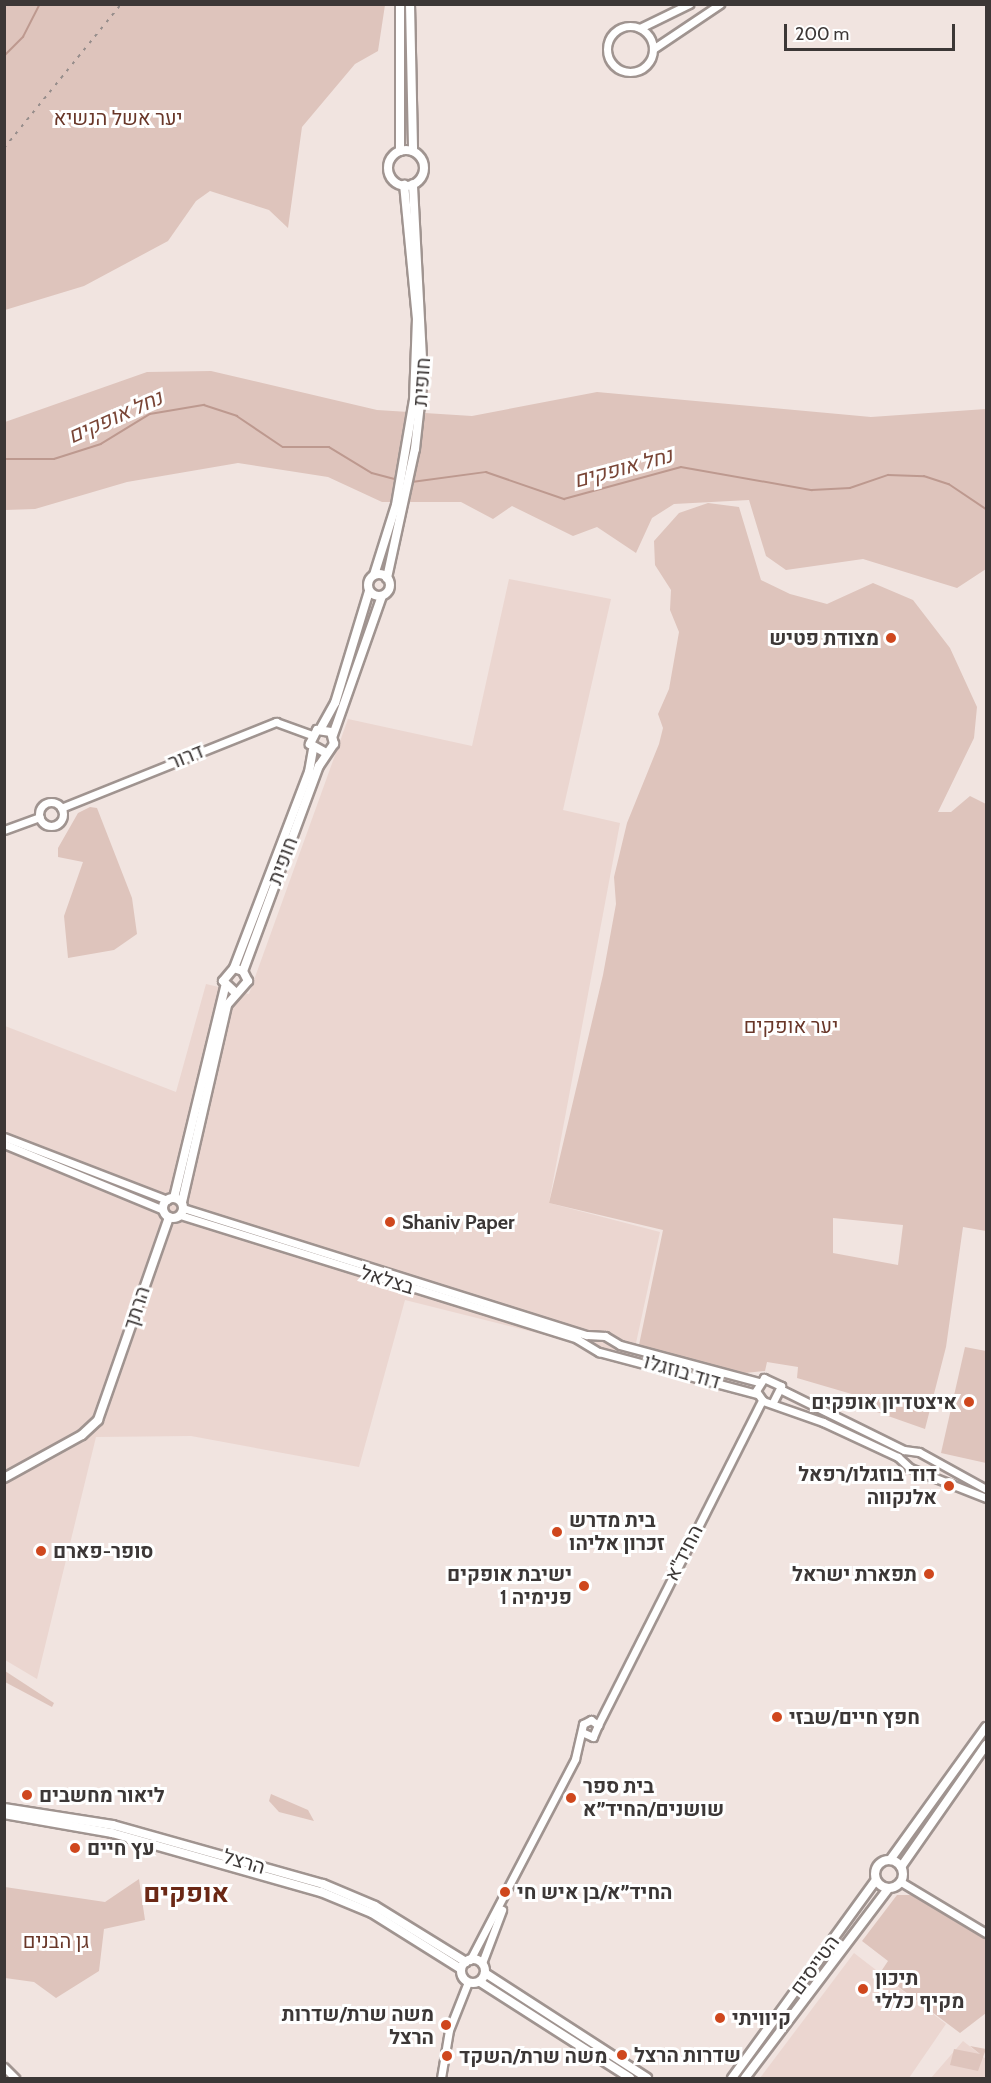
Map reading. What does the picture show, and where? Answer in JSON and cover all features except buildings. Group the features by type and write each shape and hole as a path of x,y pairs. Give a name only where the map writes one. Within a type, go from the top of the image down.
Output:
{"main road":[{"path":"400,4 400,151 388,170 408,185 424,168 413,151 410,4"},
{"path":"400,151 413,151"},
{"name":"חופית","path":"382,596 390,588 387,578 415,422 417,319 408,185"},
{"name":"חופית","path":"369,591 400,505"},
{"path":"374,575 387,578"},
{"path":"321,728 333,735 382,596 369,591 338,692 321,728 310,735 313,750 326,753"},
{"name":"חופית","path":"243,971 333,735"},
{"name":"חופית","path":"234,968 309,772 313,750"},
{"path":"166,1213 177,1204 227,1005 236,993 247,985 243,971 234,968 225,974 225,987 177,1204"},
{"path":"225,987 236,993"},
{"name":"הרתך","path":"4,1478 88,1431 106,1400 166,1213 177,1204"},
{"path":"888,1889 876,1880 878,1865 890,1860 987,1727"},
{"path":"745,2079 888,1889 901,1882 901,1867 987,1745"},
{"name":"הרצל","path":"4,1808 113,1825 323,1884 375,1906 466,1964"},
{"name":"הרצל","path":"4,1814 112,1833 321,1892 372,1913 466,1964"},
{"path":"890,1860 901,1867"},
{"name":"הטייסים","path":"732,2079 876,1880"},
{"path":"630,2079 480,1982 468,1983 466,1964 482,1963 486,1973 647,2079"},
{"path":"480,1982 486,1973"}],"street":[{"path":"689,4 640,28 622,27 612,34 609,59 619,70 632,72 645,67 653,49 720,4"},
{"path":"640,28 653,49"},
{"name":"דרור","path":"40,817 47,802 61,808 276,722 310,735"},
{"path":"4,830 40,817 54,825 61,820 61,808"},
{"name":"בצלאל","path":"4,1137 177,1204 606,1352"},
{"path":"4,1144 166,1213"},
{"name":"בצלאל","path":"177,1204 610,1342"},
{"path":"593,1346 597,1337"},
{"path":"606,1352 610,1342"},
{"name":"דוד בוזגלו","path":"610,1342 759,1382"},
{"name":"דוד בוזגלו","path":"606,1352 759,1397"},
{"path":"987,1488 782,1390 772,1377 759,1382 759,1397 987,1498"},
{"path":"773,1402 782,1390"},
{"name":"החיד\"א","path":"595,1723 759,1397"},
{"path":"905,1462 910,1451"},
{"path":"918,1468 923,1456"},
{"path":"466,1964 575,1759 583,1724 595,1723 593,1737 488,1938 482,1963"},
{"path":"582,1732 593,1737"},
{"path":"901,1882 987,1933"},
{"path":"441,2079 449,2030 468,1983"},
{"path":"4,2067 15,2079"}],"shaded area":[{"path":"509,579 611,599 563,810 620,823 549,1203 660,1232 633,1357 405,1300 359,1467 191,1436 96,1437 37,1679 5,1660 5,1026 176,1092 206,984 249,994 348,719 472,746"},
{"name":"תיכון מקיף כללי","path":"854,1953 946,2024 909,2078 760,2078"},
{"path":"963,2041 986,2059 986,2078 931,2078"}],"green space":[{"name":"יער אשל הנשיא","path":"5,4 385,5 378,51 355,64 302,127 288,228 269,210 210,191 196,201 168,241 84,286 5,310"},
{"path":"211,371 377,410 472,416 597,392 871,417 986,409 986,569 957,588 863,559 786,570 766,556 749,500 674,504 652,518 636,553 597,527 573,536 512,506 493,519 461,502 382,502 328,477 238,463 127,482 35,509 5,510 5,422 147,372"},
{"name":"יער אופקים","path":"708,503 739,507 761,580 790,594 827,604 873,583 913,600 950,648 977,707 974,738 938,812 951,812 970,796 986,804 986,1231 963,1227 946,1347 925,1429 854,1404 855,1395 797,1378 798,1367 767,1362 765,1371 745,1373 639,1345 663,1230 549,1203 603,975 616,904 614,877 627,823 659,744 663,728 658,714 669,689 679,632 670,610 671,590 655,565 654,541 679,513","holes":["833,1218 903,1225 898,1265 833,1253"]},
{"path":"90,807 97,808 132,898 137,934 114,950 68,958 64,916 83,862 58,857 58,848 78,813"},
{"name":"איצטדיון אופקים","path":"965,1347 986,1351 986,1463 941,1453"},
{"path":"5,1671 54,1703 52,1707 5,1682"},
{"path":"271,1794 308,1810 314,1821 279,1812 269,1801"},
{"name":"גן הבנים","path":"139,1879 145,1920 104,1929 99,1971 56,1998 34,1982 5,1978 5,1887 105,1902"},
{"path":"897,1895 912,1895 986,1940 986,2013 960,2033 880,1973 888,1961 862,1941"},
{"path":"970,2046 986,2049 978,2071 950,2065 954,2049 980,2054"}],"waterway":[{"path":"4,56 23,37 40,4"},
{"name":"נחל אופקים","path":"4,459 54,459 101,444 150,414 204,405 237,416 283,447 329,447 372,473 395,479"},
{"name":"נחל אופקים","path":"412,482 486,472 564,499 681,467 812,490 850,488 888,475 924,476 949,484 986,509"}],"railway":[{"path":"4,148 121,4"}],"place":[{"name":"מצודת פטיש","path":"891,638"},
{"name":"Shaniv Paper","path":"390,1222"},
{"name":"איצטדיון אופקים","path":"969,1402"},
{"name":"דוד בוזגלו/רפאל אלנקווה","path":"949,1486"},
{"name":"בית מדרש זכרון אליהו","path":"557,1532"},
{"name":"סופר-פארם","path":"41,1551"},
{"name":"תפארת ישראל","path":"929,1574"},
{"name":"ישיבת אופקים פנימיה 1","path":"584,1586"},
{"name":"חפץ חיים/שבזי","path":"777,1717"},
{"name":"ליאור מחשבים","path":"27,1795"},
{"name":"בית ספר שושנים/החיד״א","path":"571,1798"},
{"name":"עץ חיים","path":"75,1848"},
{"name":"החיד״א/בן איש חי","path":"505,1892"},
{"name":"תיכון מקיף כללי","path":"863,1989"},
{"name":"קיוויתי","path":"720,2018"},
{"name":"משה שרת/שדרות הרצל","path":"446,2025"},
{"name":"שדרות הרצל","path":"622,2055"},
{"name":"משה שרת/השקד","path":"447,2056"}],"district":[{"name":"אופקים","path":"186,1894"}]}
